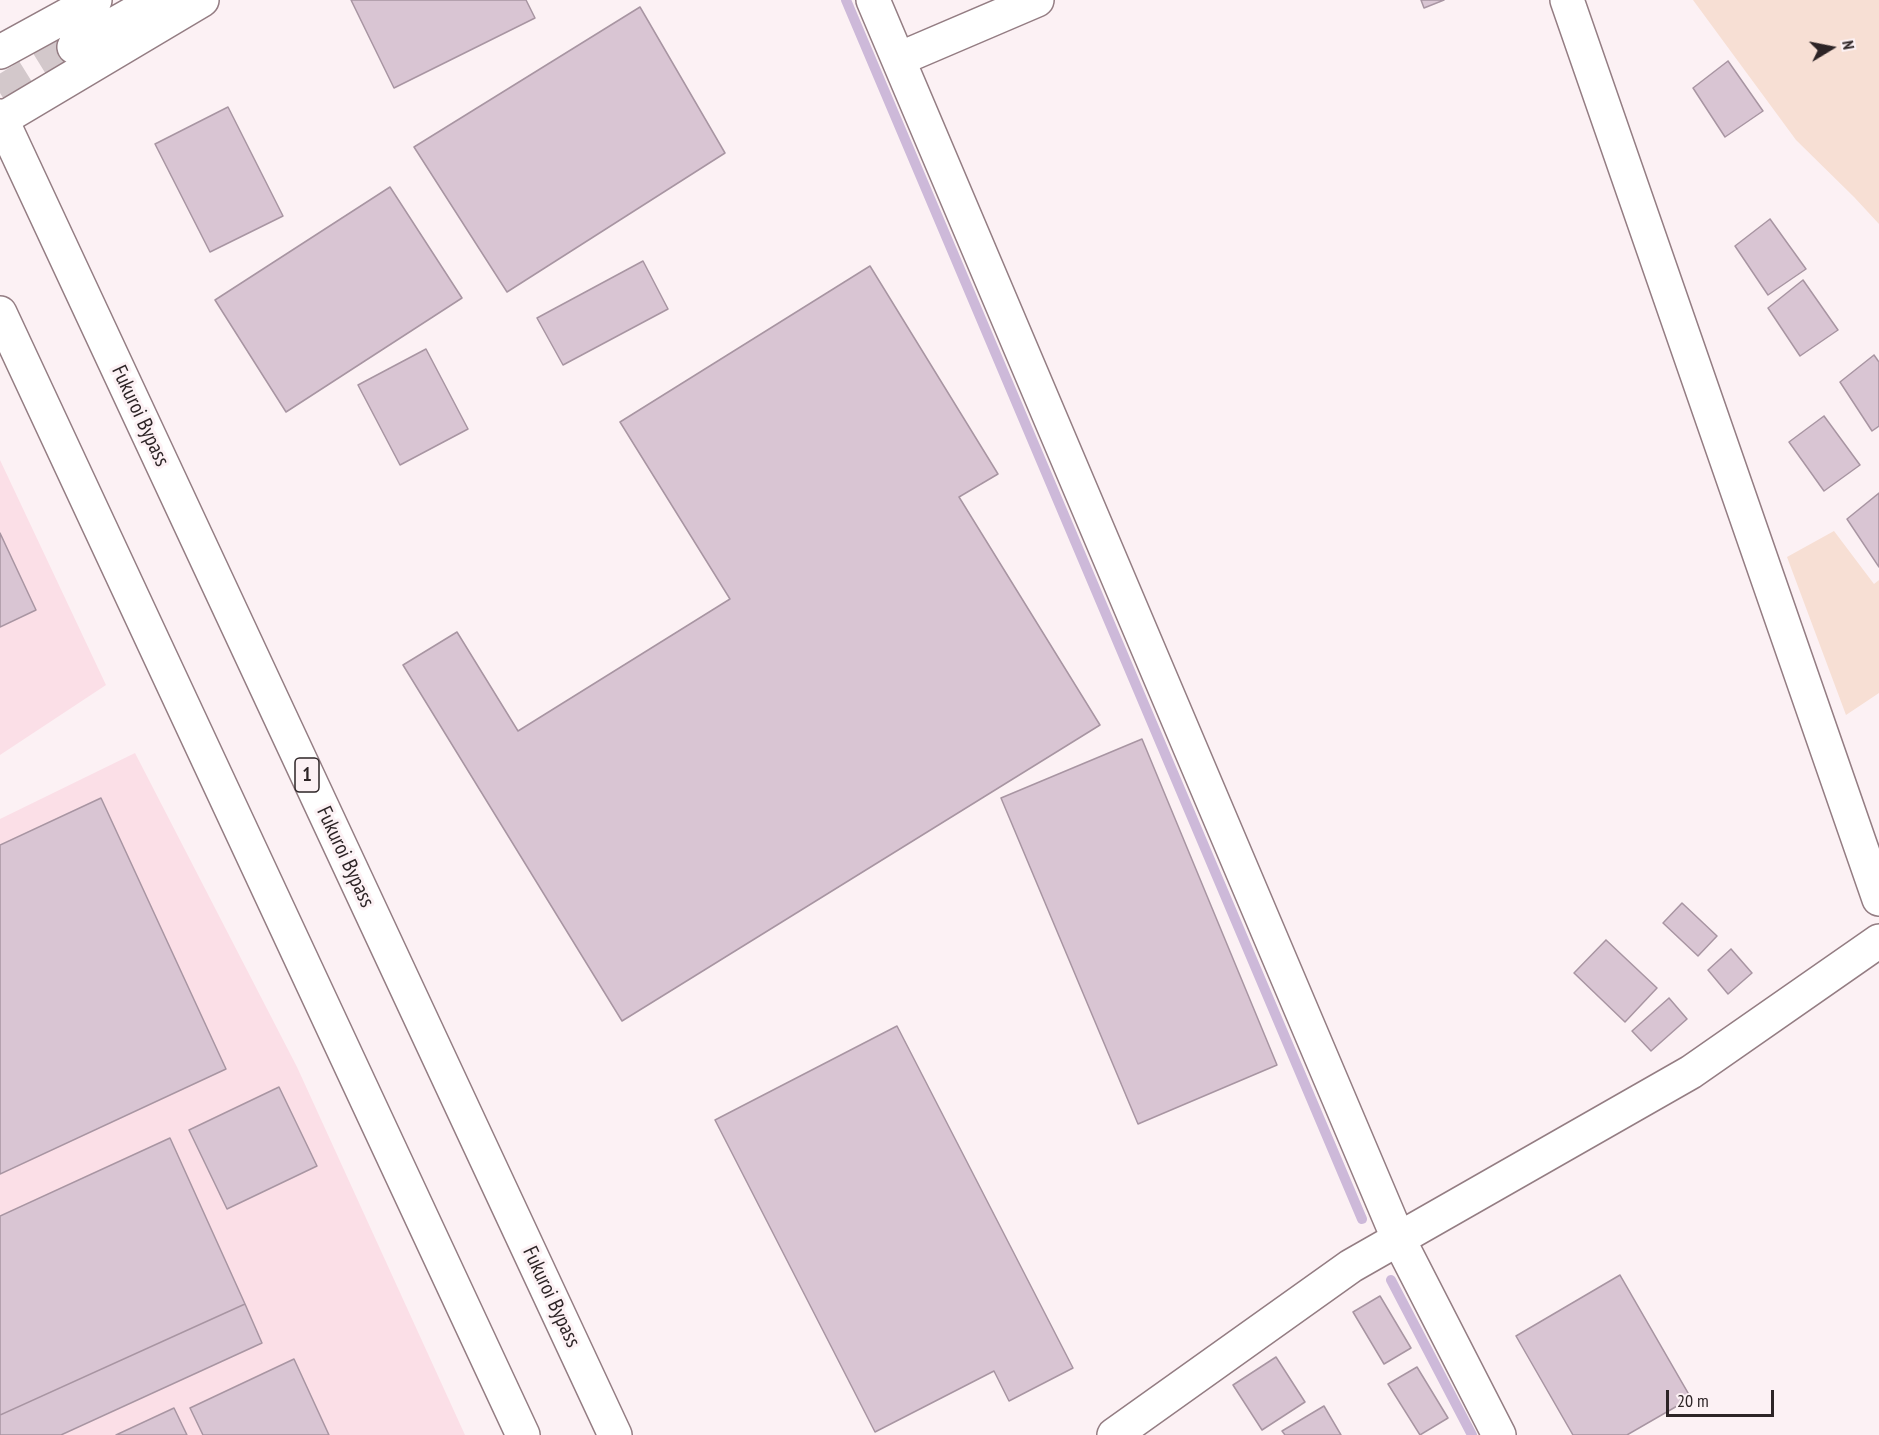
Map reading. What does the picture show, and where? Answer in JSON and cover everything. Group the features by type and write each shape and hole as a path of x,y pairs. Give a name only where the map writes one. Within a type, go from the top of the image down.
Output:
{"main road":[{"path":"0,52 95,0"},
{"path":"74,47 157,0"},
{"path":"1,117 202,0"},
{"path":"873,0 1398,1238 1499,1435"},
{"path":"899,59 1037,0"},
{"path":"1567,0 1879,898"},
{"name":"Fukuroi Bypass","path":"1,117 615,1435"},
{"path":"0,313 524,1435"},
{"path":"1114,1435 1351,1266 1691,1072 1879,941"}],"shaded area":[{"path":"1693,0 1879,0 1879,224 1796,140"},
{"path":"0,460 106,685 0,755"},
{"path":"1834,531 1874,584 1879,580 1879,693 1846,715 1787,557"},
{"path":"135,753 297,1067 465,1435 0,1435 0,819"}],"building":[{"path":"351,0 526,0 535,18 394,88"},
{"path":"1421,0 1444,0 1424,8"},
{"path":"640,7 725,153 507,292 414,147"},
{"path":"1728,61 1763,111 1725,137 1693,88"},
{"path":"228,107 283,216 210,252 155,144"},
{"path":"390,187 462,298 286,412 215,300"},
{"path":"1770,219 1806,269 1768,295 1735,246"},
{"path":"643,261 668,309 563,365 537,318"},
{"path":"870,266 998,474 959,497 1100,725 622,1021 403,665 457,632 518,731 730,599 620,422"},
{"path":"1803,280 1838,330 1800,356 1768,308"},
{"path":"426,349 468,429 400,465 358,385"},
{"path":"1874,355 1879,362 1879,426 1872,431 1840,382"},
{"path":"1824,416 1860,465 1824,491 1789,442"},
{"path":"1879,493 1879,567 1847,519"},
{"path":"0,533 36,610 0,627"},
{"path":"1142,739 1277,1065 1138,1124 1001,798"},
{"path":"101,798 226,1069 0,1174 0,845"},
{"path":"1682,903 1717,936 1698,956 1663,923"},
{"path":"1606,940 1657,988 1625,1022 1574,973"},
{"path":"1731,949 1752,973 1728,994 1708,970"},
{"path":"1669,998 1687,1019 1651,1051 1632,1031"},
{"path":"897,1026 1073,1368 1009,1401 994,1371 875,1432 715,1120"},
{"path":"279,1087 317,1166 227,1209 189,1130"},
{"path":"170,1138 245,1304 0,1415 0,1216"},
{"path":"1620,1275 1691,1398 1627,1435 1573,1435 1516,1336"},
{"path":"1380,1296 1411,1348 1384,1364 1353,1312"},
{"path":"245,1304 262,1343 61,1435 0,1435 0,1415"},
{"path":"1276,1357 1305,1402 1262,1430 1233,1385"},
{"path":"294,1359 329,1435 203,1435 190,1408"},
{"path":"1417,1367 1448,1418 1420,1435 1388,1384"},
{"path":"1324,1406 1341,1435 1285,1435 1282,1431"},
{"path":"174,1408 187,1435 116,1435"}],"waterway":[{"path":"846,0 1362,1219"},
{"path":"1391,1280 1472,1435"}],"tunnel":[{"path":"0,93 74,47"}]}
